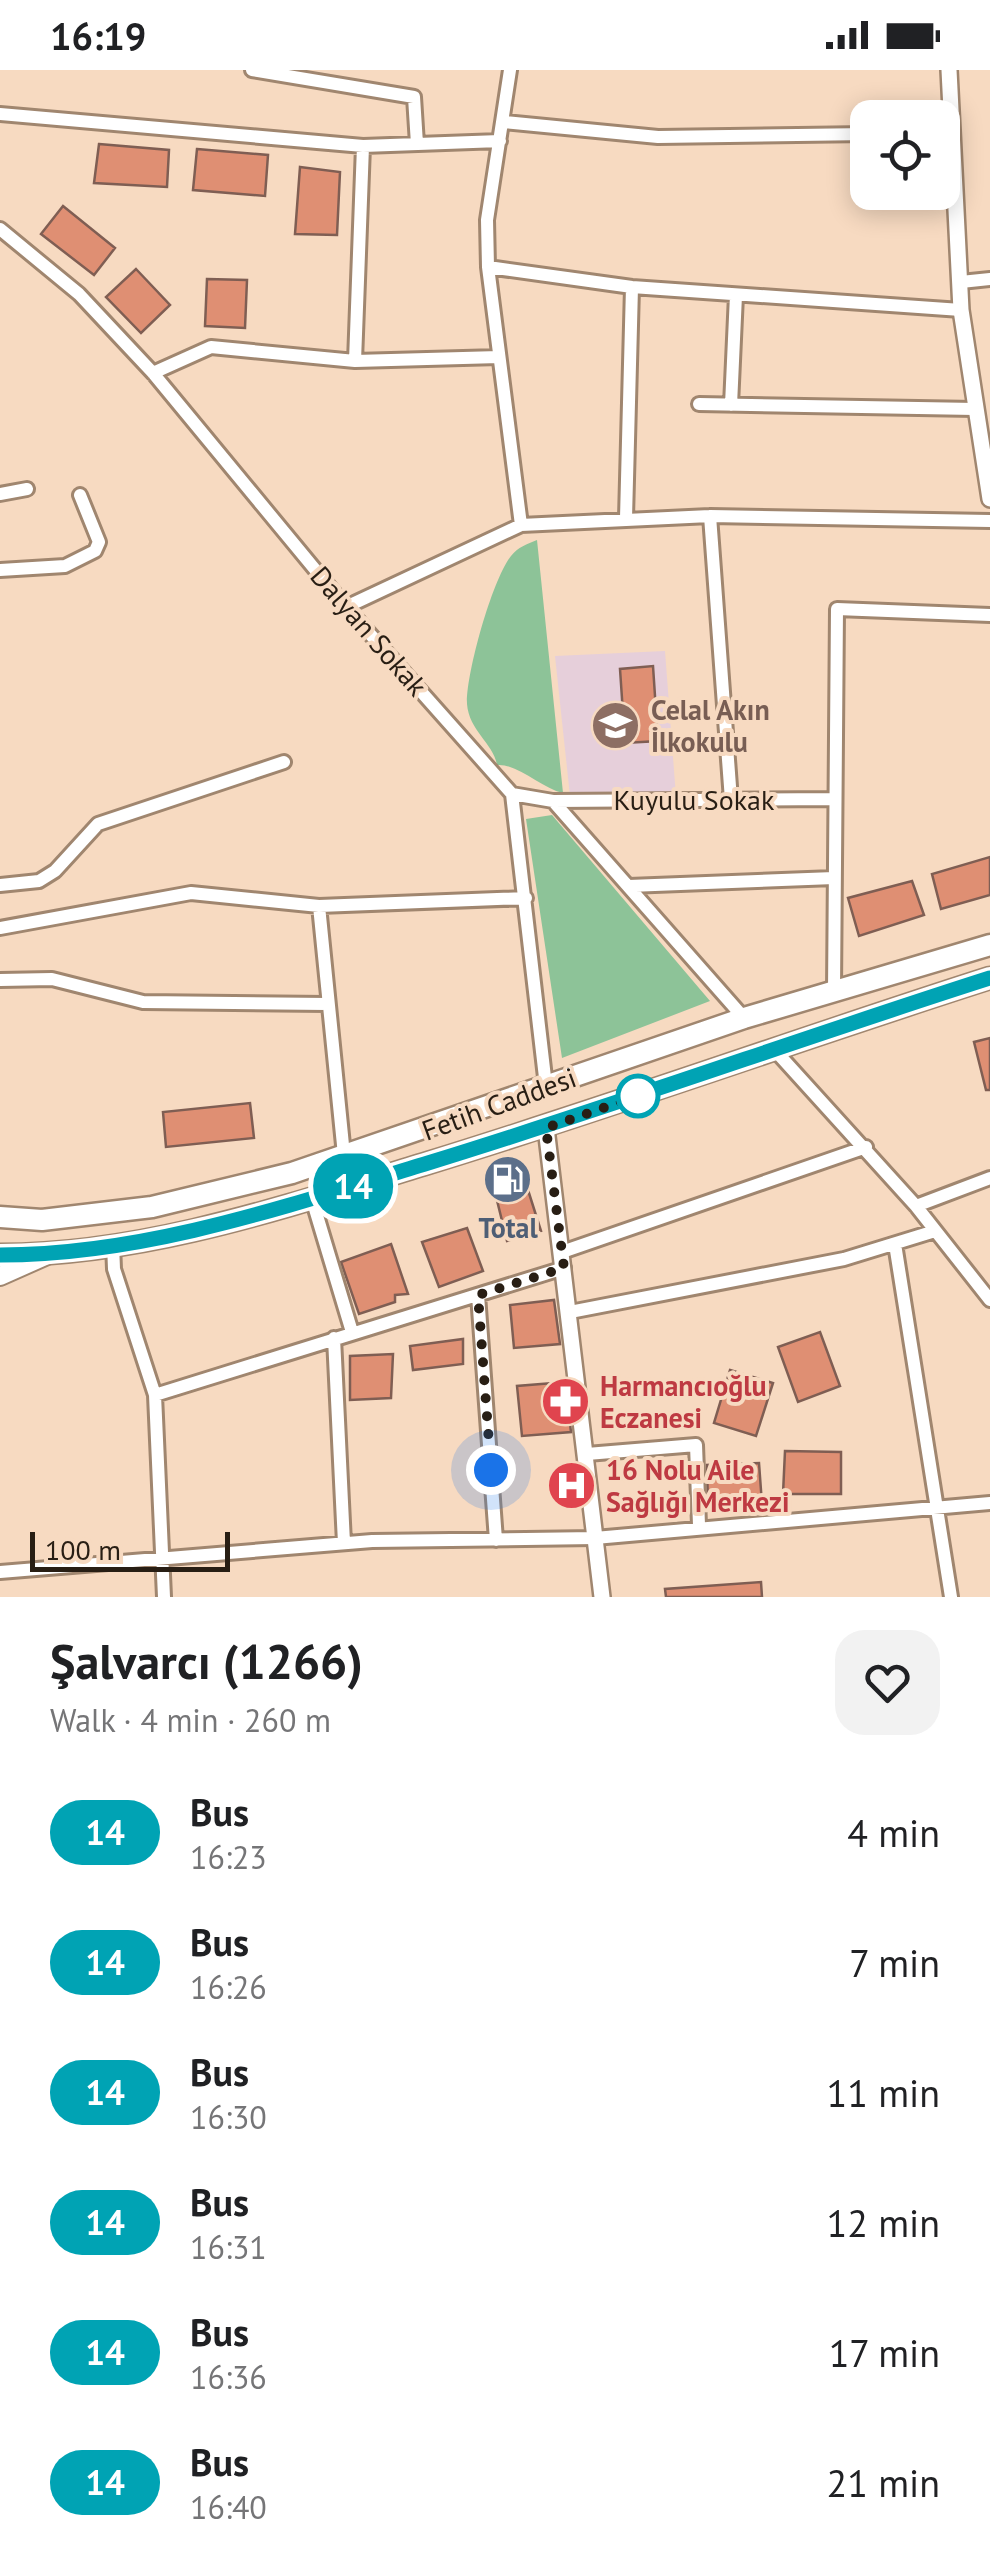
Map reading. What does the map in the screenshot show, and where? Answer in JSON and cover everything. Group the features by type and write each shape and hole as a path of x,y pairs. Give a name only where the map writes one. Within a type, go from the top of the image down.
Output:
{"main road":[{"name":"Fetih Caddesi","path":"0,1218 42,1220 152,1207 292,1174 744,1018 989,945"},
{"name":"Fetih Caddesi","path":"0,1255 51,1254 113,1244 232,1221 312,1200 546,1128 772,1047 990,978"},
{"path":"421,1132 429,1162"},
{"path":"0,1276 51,1254"}],"street":[{"path":"252,70 414,97 417,144"},
{"path":"510,70 487,220 488,268 521,525"},
{"path":"948,100 949,70"},
{"path":"0,114 363,146 500,141"},
{"path":"504,122 658,136 850,134"},
{"path":"354,361 363,146"},
{"path":"954,210 961,310 990,499"},
{"name":"Dalyan Sokak","path":"0,229 79,294 153,372 346,607 512,794"},
{"path":"488,268 632,287 961,310"},
{"path":"961,282 990,279"},
{"path":"626,518 632,287"},
{"path":"731,405 736,295"},
{"path":"153,372 210,347 354,361 499,357"},
{"path":"700,404 975,409"},
{"path":"0,494 28,489"},
{"path":"0,570 65,566 95,551 99,542 80,496"},
{"path":"710,516 731,800"},
{"path":"346,607 521,525 710,516 990,521"},
{"path":"834,991 838,609 990,615"},
{"path":"0,885 39,881 55,871 98,824 284,762"},
{"path":"546,1086 512,794 553,802 744,1018"},
{"name":"Kuyulu Sokak","path":"553,802 835,800"},
{"path":"628,886 834,878"},
{"path":"0,928 191,893 319,906 526,898"},
{"path":"319,906 344,1155"},
{"path":"0,980 52,979 144,1002 327,1004"},
{"path":"772,1047 866,1147 990,1300"},
{"path":"546,1128 602,1597"},
{"path":"155,1395 478,1295 866,1147"},
{"path":"916,1206 990,1178"},
{"path":"312,1200 352,1332"},
{"path":"570,1312 746,1280 935,1231"},
{"path":"113,1244 114,1269 155,1395 164,1597"},
{"path":"895,1244 951,1597"},
{"path":"478,1295 496,1540"},
{"path":"334,1338 344,1544"},
{"path":"587,1454 696,1445 699,1525"},
{"path":"0,1572 344,1544 595,1538 699,1525 990,1503"}],"shaded area":[{"name":"Celal Akın İlkokulu","path":"665,651 676,797 570,796 555,656"}],"green space":[{"path":"537,540 563,793 513,768 497,765 472,722 467,704 475,650 496,585 514,553"},
{"path":"552,815 710,1001 562,1058 526,819"}],"building":[{"path":"99,144 169,150 167,187 94,183"},
{"path":"197,149 268,155 265,196 193,190"},
{"path":"300,167 340,172 337,235 295,234"},
{"path":"63,206 115,248 94,275 41,234"},
{"path":"136,269 170,305 141,333 106,297"},
{"path":"207,279 247,280 245,328 205,326"},
{"path":"653,666 658,741 625,743 620,669"},
{"path":"990,857 990,895 941,909 932,874"},
{"path":"912,881 924,915 859,936 848,898"},
{"path":"990,1038 990,1090 986,1090 974,1042"},
{"path":"250,1103 254,1138 166,1147 163,1112"},
{"path":"522,1171 541,1231 507,1241 492,1180"},
{"path":"467,1228 483,1271 439,1287 422,1242"},
{"path":"391,1244 408,1294 395,1295 395,1302 359,1314 341,1262"},
{"path":"554,1300 560,1344 514,1348 510,1305"},
{"path":"820,1332 840,1386 798,1402 778,1347"},
{"path":"463,1339 463,1364 413,1370 410,1346"},
{"path":"393,1354 391,1398 350,1400 350,1356"},
{"path":"730,1370 773,1383 756,1436 714,1423"},
{"path":"565,1382 571,1432 522,1436 517,1386"},
{"path":"785,1451 841,1452 841,1494 783,1494"},
{"path":"759,1463 762,1504 708,1507 707,1465"},
{"path":"761,1582 762,1597 666,1597 665,1589"}],"bus line":[{"name":"14","path":"0,1255 82,1252 312,1200 546,1128 772,1047 990,978"}],"place":[{"name":"Celal Akın İlkokulu","path":"616,726"},
{"name":"Total","path":"508,1180"},
{"name":"Harmancıoğlu Eczanesi","path":"565,1402"},
{"name":"16 Nolu Aile Sağlığı Merkezi","path":"571,1486"}],"route":[{"path":"491,1470 478,1295 564,1268 546,1128 643,1094 638,1096"}]}
